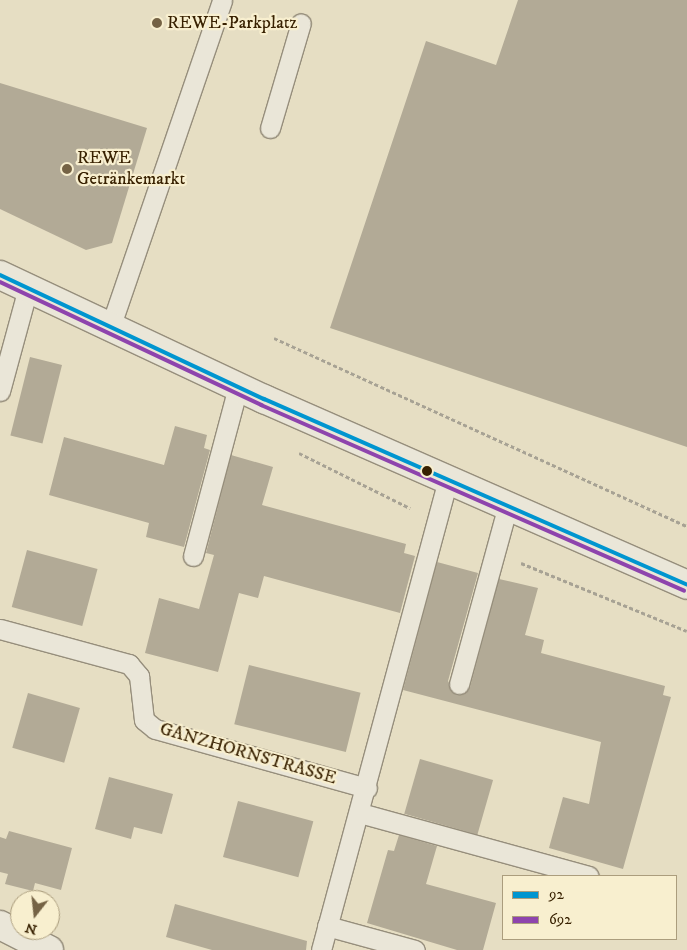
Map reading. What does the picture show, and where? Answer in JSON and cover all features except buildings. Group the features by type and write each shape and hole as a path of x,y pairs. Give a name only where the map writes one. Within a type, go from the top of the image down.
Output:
{"street":[{"path":"0,275 112,325 238,387 448,478 687,586"},
{"path":"0,925 49,950"}],"lane":[{"path":"112,325 222,0"},
{"path":"270,128 301,24"},
{"path":"0,391 28,288"},
{"path":"193,556 238,387"},
{"path":"321,950 367,788 448,478"},
{"path":"459,684 508,505"},
{"name":"GANZHORNSTRASSE","path":"0,629 129,664 139,676 144,720 155,729 367,788"},
{"path":"360,813 584,875"},
{"path":"327,926 415,950"}],"path":[{"path":"274,338 687,526"}],"transit line":[{"name":"92","path":"0,275 264,399 687,585"},
{"name":"692","path":"0,282 261,405 684,591"}],"place":[{"name":"REWE-Parkplatz","path":"157,23"},
{"name":"REWE Getränkemarkt","path":"67,169"}]}
